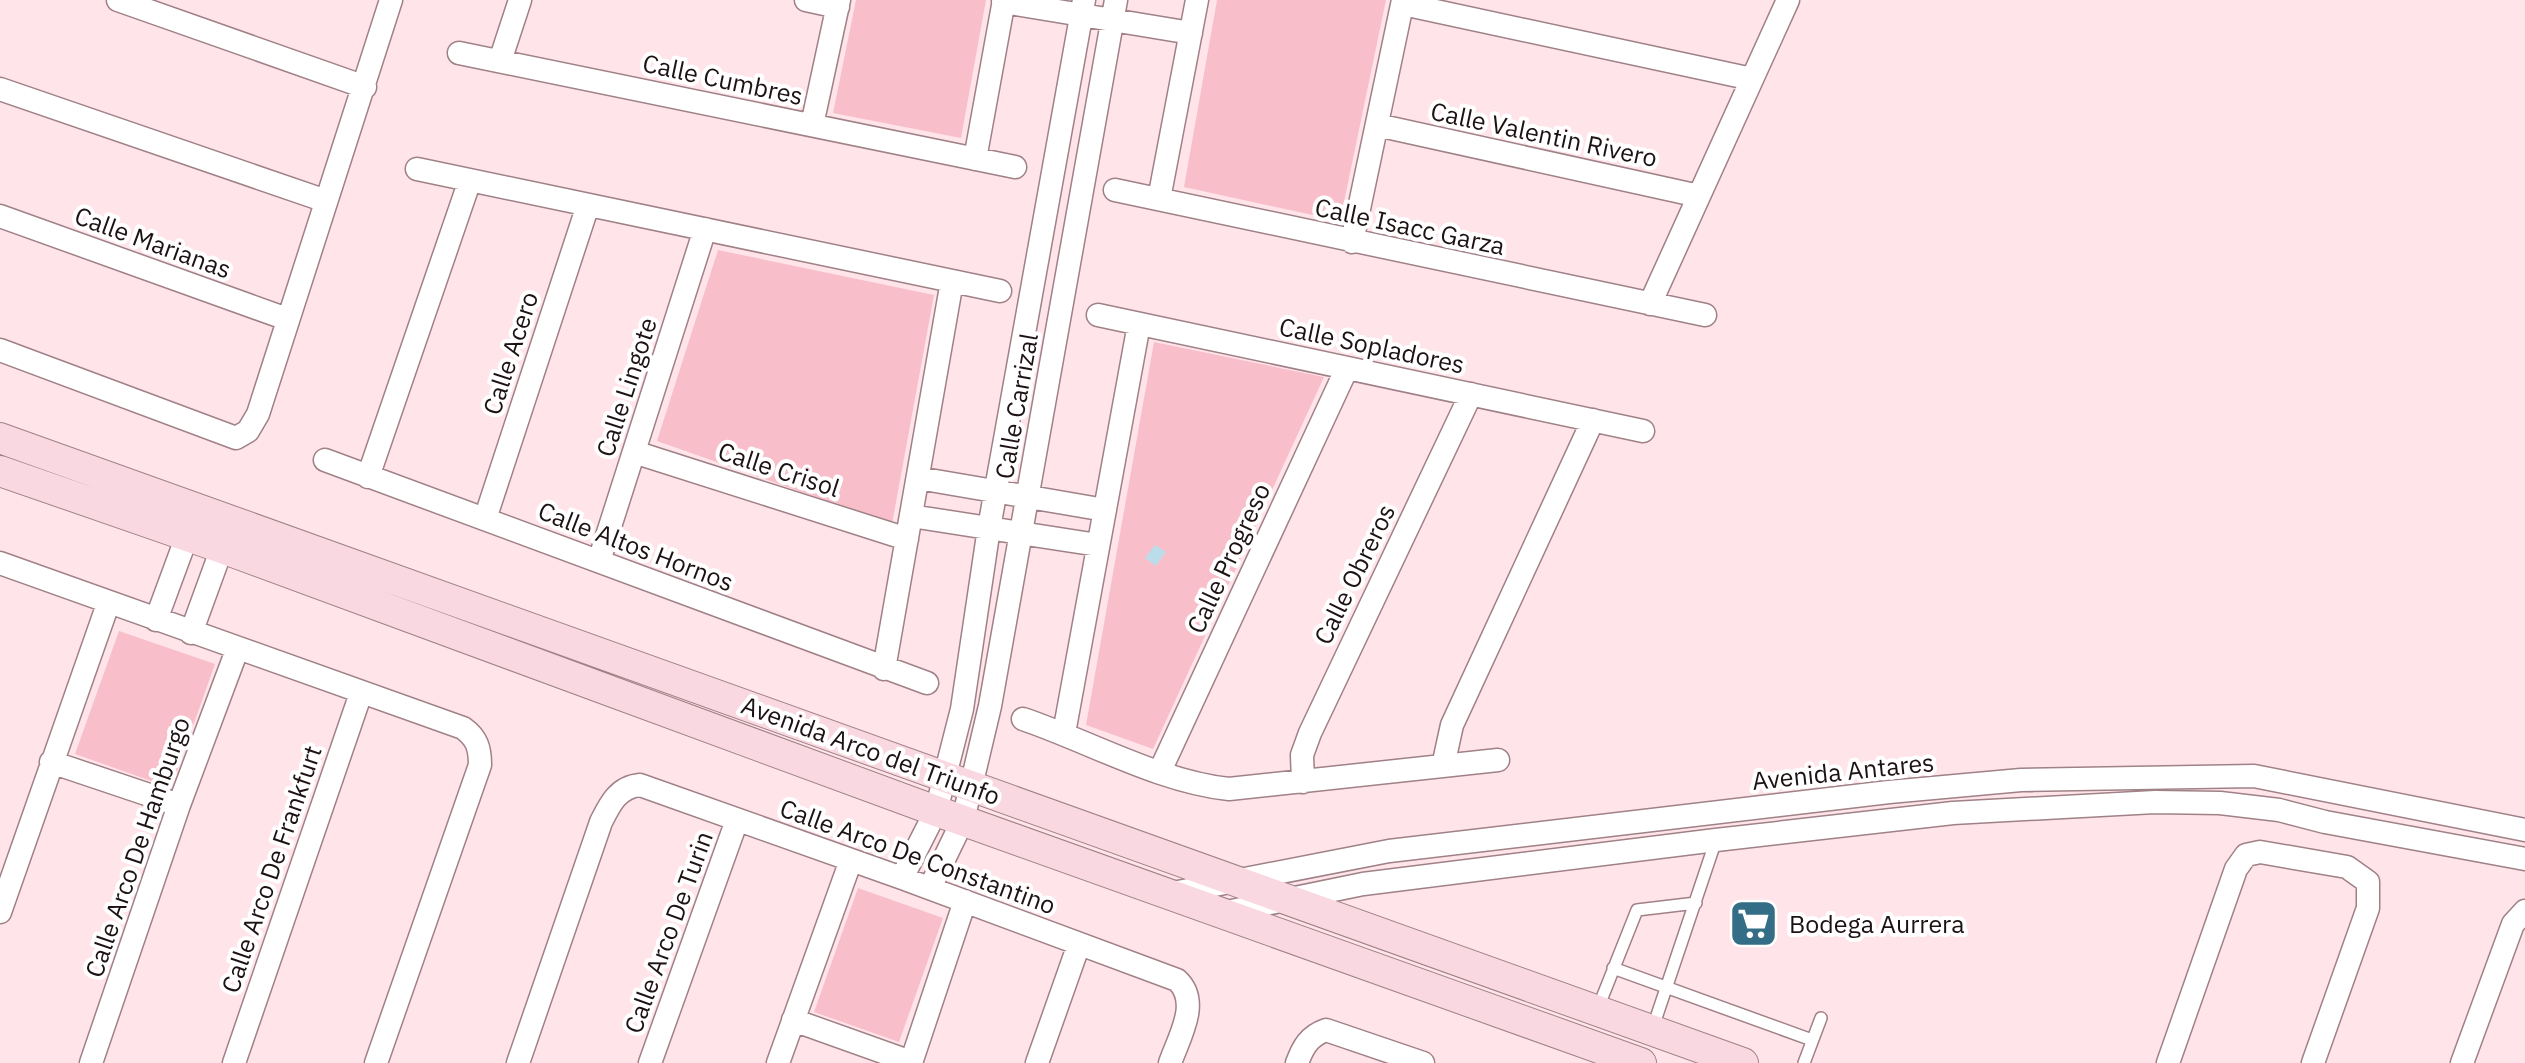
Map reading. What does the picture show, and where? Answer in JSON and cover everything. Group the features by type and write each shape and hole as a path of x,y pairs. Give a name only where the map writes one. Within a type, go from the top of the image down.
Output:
{"street":[{"path":"118,0 364,86"},
{"path":"0,350 236,438 248,431 258,414 391,0"},
{"path":"500,61 520,0"},
{"path":"806,0 838,3 812,125"},
{"path":"1159,199 1197,0"},
{"path":"1650,304 1788,0"},
{"path":"976,159 1004,1 1114,10 1191,33"},
{"path":"1352,242 1403,2 1752,79"},
{"name":"Calle Carrizal","path":"959,781 962,709 989,528 1083,7"},
{"name":"Calle Carrizal","path":"949,816 990,706 1114,10"},
{"name":"Calle Cumbres","path":"459,53 1014,167"},
{"path":"0,89 326,201"},
{"name":"Calle Valentin Rivero","path":"1377,125 1699,196"},
{"path":"417,169 1000,292"},
{"path":"368,477 470,180"},
{"name":"Calle Isacc Garza","path":"1115,190 1705,316"},
{"name":"Calle Acero","path":"485,519 588,205"},
{"name":"Calle Marianas","path":"0,216 287,319"},
{"name":"Calle Lingote","path":"600,560 705,229"},
{"path":"884,669 952,281"},
{"name":"Calle Sopladores","path":"1098,315 1643,430"},
{"path":"1064,733 1139,324"},
{"name":"Calle Progreso","path":"1160,771 1346,368"},
{"name":"Calle Obreros","path":"1302,782 1302,755 1310,733 1470,394"},
{"path":"1443,766 1452,725 1593,420"},
{"name":"Avenida Arco del Triunfo","path":"0,438 1742,1063"},
{"name":"Calle Crisol","path":"634,452 909,527 989,528 1098,545"},
{"name":"Calle Altos Hornos","path":"325,460 927,684"},
{"name":"Avenida Arco del Triunfo","path":"0,471 1641,1063"},
{"path":"918,478 1104,510"},
{"path":"156,620 187,536"},
{"path":"192,633 222,548"},
{"path":"0,563 463,728 472,735 480,753 480,765 376,1063"},
{"path":"0,912 108,604"},
{"name":"Calle Arco De Hamburgo","path":"91,1063 179,805 238,650"},
{"name":"Calle Arco De Frankfurt","path":"234,1063 362,693"},
{"path":"1022,719 1160,771 1208,787 1228,789 1498,760"},
{"path":"52,762 179,805"},
{"name":"Avenida Antares","path":"1168,894 1389,851 1889,792 2080,778 2254,776 2525,830"},
{"name":"Calle Arco De Constantino","path":"518,1063 608,807 627,788 640,786 1163,974 1187,989 1189,1007 1170,1063"},
{"path":"1222,913 1363,884 1716,840 1953,813 2154,802 2220,803 2279,810 2525,859"},
{"path":"902,878 949,816"},
{"path":"930,888 949,816"},
{"name":"Calle Arco De Turin","path":"650,1063 737,820"},
{"path":"2168,1063 2236,868 2246,855 2260,852 2347,867 2368,882 2368,908 2313,1063"},
{"path":"778,1063 851,860"},
{"path":"793,1020 911,1062 966,901"},
{"path":"2462,1063 2521,914"},
{"path":"1037,1063 1079,944"},
{"path":"1297,1063 1315,1034 1336,1032 1423,1063"}],"lane":[{"path":"1651,1032 1716,840"},
{"path":"1597,1013 1637,910 1696,904"},
{"path":"1613,968 1812,1040"},
{"path":"1804,1063 1822,1018"}],"shaded area":[{"path":"856,0 986,0 961,138 833,113"},
{"path":"1217,0 1386,0 1340,221 1184,187"},
{"path":"718,250 934,295 892,524 657,441"},
{"path":"1154,342 1324,377 1153,749 1086,725"},
{"path":"119,631 215,664 171,788 75,754"},
{"path":"858,888 943,918 899,1042 814,1012"}],"building":[{"path":"1155,545 1166,552 1156,566 1145,558"}],"place":[{"name":"Bodega Aurrera","path":"1754,923"}]}
